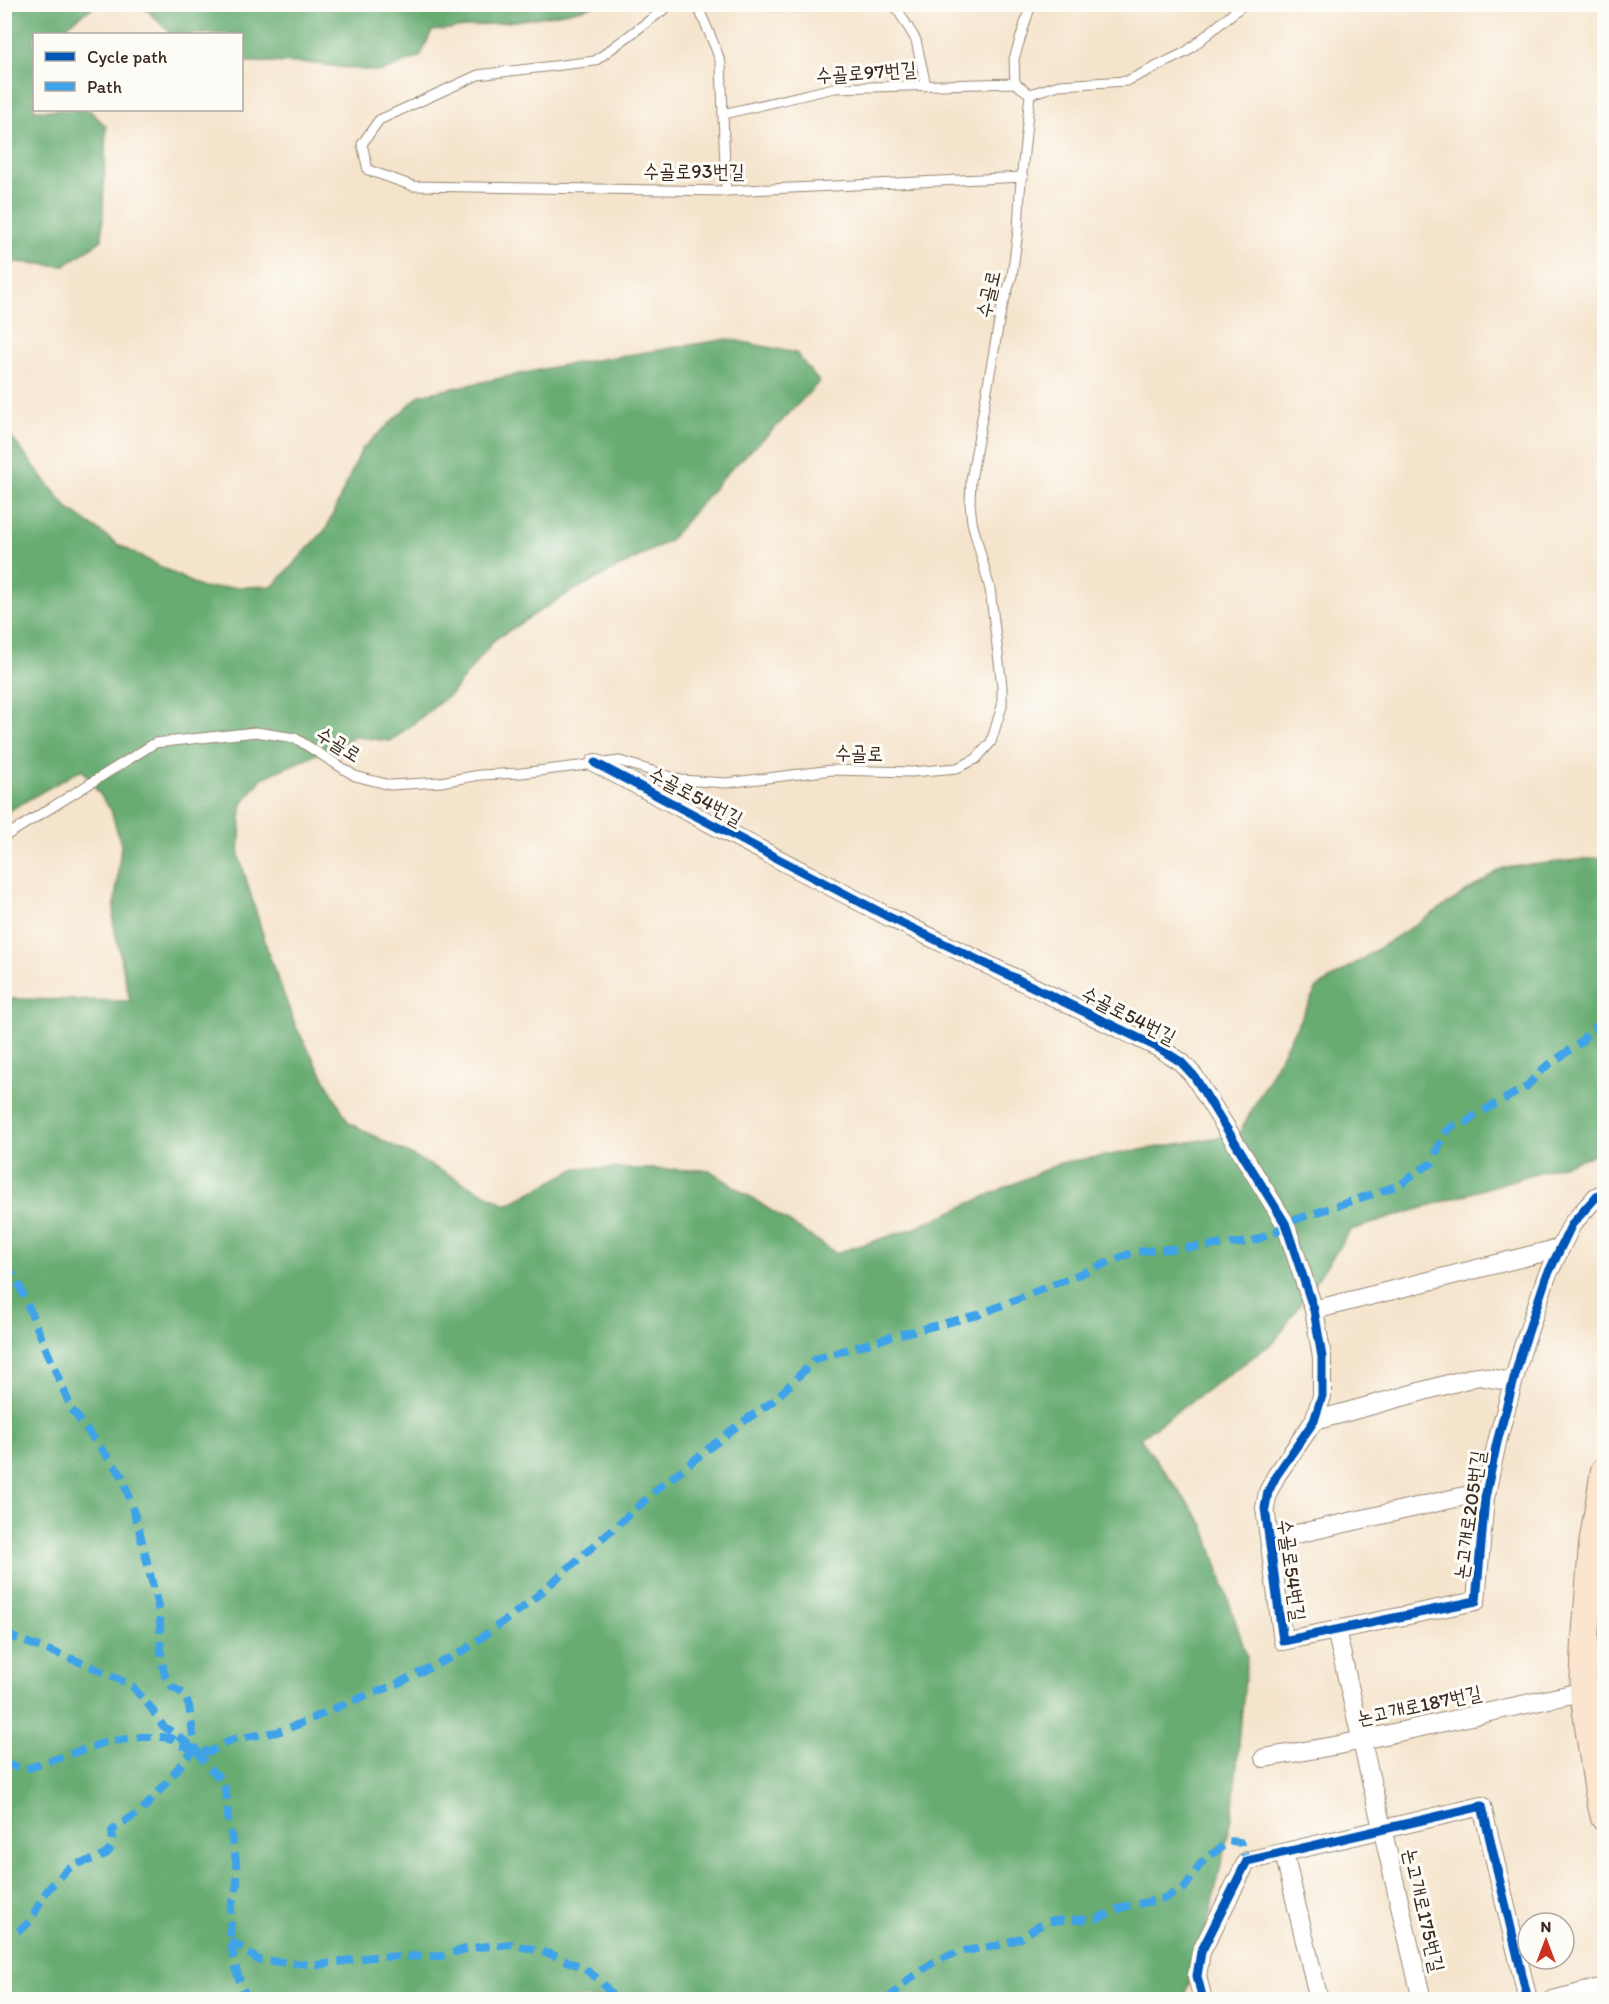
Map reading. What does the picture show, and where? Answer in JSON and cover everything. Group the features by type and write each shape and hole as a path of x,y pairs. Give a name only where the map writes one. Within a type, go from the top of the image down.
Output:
{"main road":[{"path":"1605,1470 1592,1545 1585,1639 1594,1690 1598,1793 1605,1818"}],"street":[{"name":"수골로54번길","path":"595,763 889,917 1159,1048 1180,1062 1194,1076 1285,1223 1314,1311 1322,1357 1322,1396 1314,1421 1275,1476 1268,1492 1265,1508 1283,1641"},
{"name":"논고개로205번길","path":"1283,1641 1476,1601 1487,1491 1513,1382 1546,1278 1560,1248 1572,1224 1596,1197 1605,1193"},
{"path":"1314,1311 1560,1248"},
{"path":"1314,1421 1478,1376 1513,1382"},
{"name":"논고개로205번길","path":"1270,1540 1487,1491"},
{"name":"논고개로175번길","path":"1336,1630 1422,2000"},
{"name":"논고개로187번길","path":"1264,1758 1361,1740 1594,1690"},
{"path":"1203,2000 1197,1976 1201,1952 1247,1861 1482,1806 1528,2000"},
{"path":"1284,1853 1319,2000"},
{"path":"1553,2000 1605,1987"}],"lane":[{"name":"수골로93번길","path":"682,4 670,5 595,61 478,75 379,120 362,144 368,170 413,186 726,191 1023,177"},
{"path":"697,4 708,33 716,46 721,64 726,191"},
{"path":"726,4 802,8 806,4"},
{"path":"894,4 916,40 926,86"},
{"path":"1031,4 1014,59 1015,83 1030,94 1059,85 1127,81 1186,52 1244,4"},
{"name":"수골로97번길","path":"723,114 834,88 1015,83"},
{"name":"수골로","path":"4,837 155,743 256,732 295,738 355,776 390,784 441,782 480,775 521,773 620,761 681,780 726,783 832,770 936,771 957,768 976,759 991,742 1002,706 1002,686 990,589 972,522 971,480 1001,311 1012,276 1030,94"},
{"path":"4,951 4,958"}],"green space":[{"path":"4,5 96,5 69,24 61,33 33,33 33,111 90,111 106,126 102,240 64,266 5,261"},
{"path":"133,5 597,5 536,18 432,31 420,57 381,72 308,63 243,62 243,33 170,33 144,7"},
{"path":"728,339 796,353 819,382 726,474 669,541 565,595 494,640 452,693 391,741 355,737 262,778 242,804 239,856 270,958 296,1027 349,1123 507,1205 577,1168 709,1170 836,1253 915,1228 1060,1163 1239,1134 1317,988 1503,868 1604,857 1604,1152 1351,1230 1274,1342 1140,1438 1204,1525 1247,1657 1232,1818 1201,1952 1183,1999 5,1999 5,1005 11,999 130,1001 113,921 121,845 111,810 82,769 5,813 4,428 66,507 119,545 202,588 273,586 326,529 362,449 420,395 558,366"}],"marked path":[{"path":"4,1764 26,1769 106,1742 141,1737 173,1739 180,1745 210,1752 233,1739 277,1732 390,1687 462,1652 530,1602 660,1487 741,1423 772,1402 816,1359 893,1336 978,1315 1134,1252 1250,1242 1276,1232 1285,1223 1400,1185 1432,1163 1444,1133 1454,1125 1469,1121 1526,1087 1544,1068 1580,1043 1590,1030 1604,1023"},
{"path":"4,1265 17,1280 72,1410 122,1476 139,1529 160,1615 161,1658 165,1676 172,1687 184,1694 189,1706 195,1748 146,1806 112,1831 113,1842 110,1850 104,1855 80,1863 66,1871 47,1891 27,1924 14,1933 4,1935"},
{"path":"4,1634 88,1665 132,1686 163,1726 195,1748 207,1766 224,1782 236,1861 237,1884 231,1907 230,1940 237,1973 247,2000"},
{"path":"887,2000 908,1980 934,1962 958,1952 996,1946 1021,1938 1051,1921 1096,1919 1123,1907 1163,1899 1185,1887 1201,1863 1229,1841 1240,1842 1247,1861"},
{"path":"230,1940 258,1960 318,1965 372,1957 442,1956 469,1948 512,1944 550,1954 582,1967 602,1982 615,2000"}],"cycle path":[{"path":"595,763 889,917 1159,1048 1181,1062 1194,1076 1285,1223 1314,1310 1322,1357 1322,1396 1314,1421 1276,1476 1268,1492 1265,1508 1283,1641 1476,1601 1485,1498 1497,1442 1522,1350 1546,1278 1572,1224 1596,1197 1604,1193"},
{"path":"1203,2000 1197,1976 1201,1952 1247,1861 1482,1806 1528,2000"}]}
